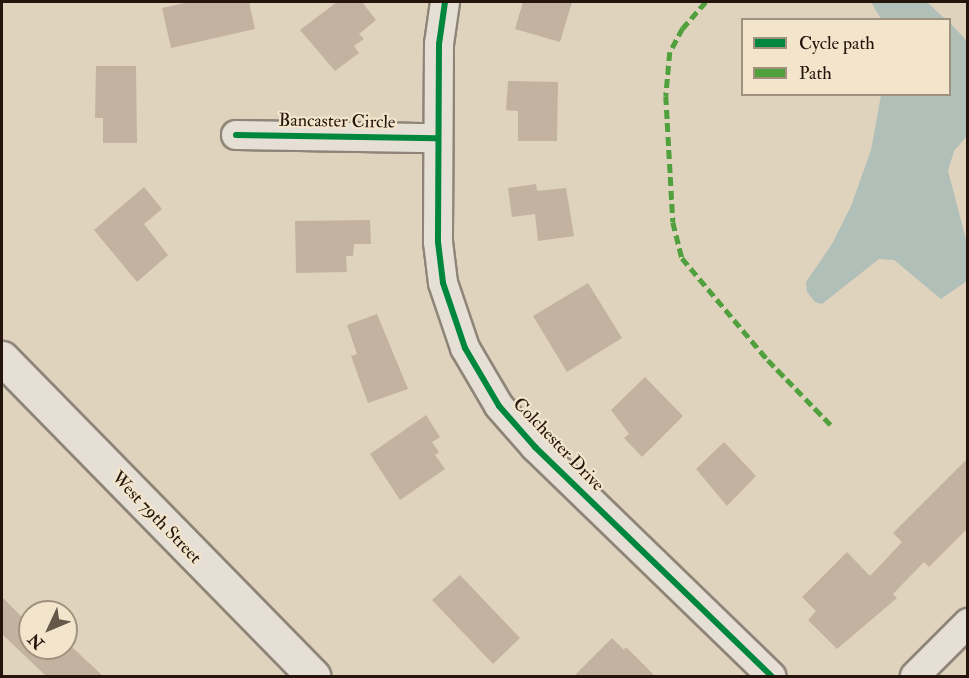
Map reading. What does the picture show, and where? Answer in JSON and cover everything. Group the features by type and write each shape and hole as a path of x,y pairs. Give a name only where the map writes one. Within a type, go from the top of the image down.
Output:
{"main road":[{"name":"West 79th Street","path":"2,358 313,676"}],"street":[{"name":"Colchester Drive","path":"445,2 439,44 437,222 443,283 465,348 484,384 535,447 771,676"},
{"name":"Bancaster Circle","path":"236,135 437,138"},
{"path":"915,676 968,623"}],"shaded area":[{"path":"871,2 927,2 944,18 880,18"},
{"path":"951,24 967,41 967,136 954,151 948,171 967,243 967,281 941,299 894,260 879,259 822,304 815,302 807,292 806,282 832,244 851,206 871,150 881,96 951,96"}],"building":[{"path":"189,2 249,2 255,29 171,48 162,8"},
{"path":"337,2 362,2 376,20 359,34 364,39 354,46 359,53 335,71 300,30"},
{"path":"523,2 572,2 560,42 515,29"},
{"path":"96,66 136,66 137,143 103,143 103,118 95,118"},
{"path":"508,81 558,82 557,141 518,141 518,111 506,110"},
{"path":"536,184 537,191 566,188 574,236 538,241 535,214 512,217 508,188"},
{"path":"144,187 162,209 144,224 168,255 137,282 94,230"},
{"path":"370,220 371,244 354,244 353,256 346,256 347,272 296,273 295,221"},
{"path":"588,283 622,338 567,372 533,316"},
{"path":"377,314 408,389 368,403 351,356 357,354 347,325"},
{"path":"645,377 683,416 642,457 624,438 629,434 611,410"},
{"path":"426,415 440,437 432,442 439,452 435,455 445,469 400,500 370,454"},
{"path":"724,442 756,476 727,506 696,469"},
{"path":"968,458 967,529 929,567 924,562 893,594 897,598 837,649 808,620 816,611 802,597 847,552 870,576 902,542 893,533"},
{"path":"460,575 520,638 493,664 432,600"},
{"path":"2,597 18,613 18,649 2,634"},
{"path":"612,638 624,650 626,647 655,676 574,676"},
{"path":"78,653 103,676 46,676 29,660 78,660"}],"marked path":[{"path":"706,2 683,28 670,52 666,96 673,222 682,258 768,360 832,426"}],"cycle path":[{"path":"445,2 439,44 438,242 443,283 465,348 499,406 535,447 771,676"},
{"path":"236,135 437,138"}]}
